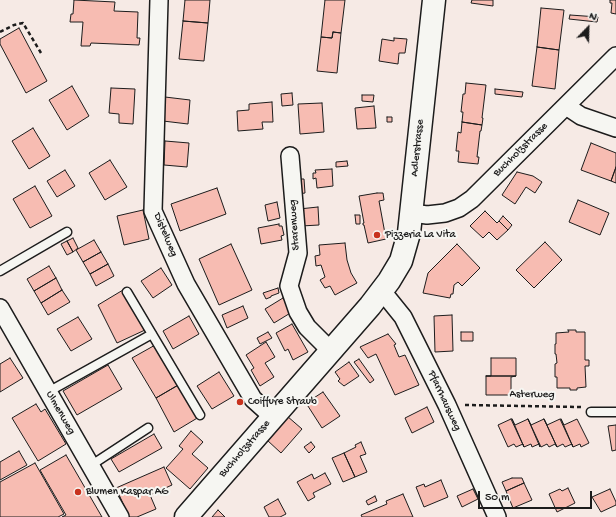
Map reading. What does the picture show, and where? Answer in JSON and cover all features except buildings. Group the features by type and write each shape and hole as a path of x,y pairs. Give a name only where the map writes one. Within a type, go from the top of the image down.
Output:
{"street":[{"name":"Distelweg","path":"159,0 153,211 190,290 253,399 273,417"},
{"name":"Adlerstrasse","path":"382,291 401,261 408,240 434,0"},
{"name":"Buchholzstrasse","path":"412,213 435,215 453,211 464,205 482,190 616,56"},
{"path":"566,106 580,116 616,128"},
{"name":"Starenweg","path":"290,156 298,253 289,286 298,312 307,326 330,351"},
{"name":"Buchholzstrasse","path":"186,517 382,291"},
{"name":"Pfarrhausweg","path":"382,291 403,317 447,405 497,517"},
{"name":"Ulmenweg","path":"0,308 120,517"}],"lane":[{"path":"0,271 67,232"},
{"path":"127,292 200,415"},
{"path":"48,392 152,334"},
{"path":"591,412 616,412"},
{"path":"90,466 148,428"}],"path":[{"path":"0,32 14,25 23,23 41,53"},
{"name":"Asterweg","path":"447,405 580,406 591,412"}],"place":[{"name":"Pizzeria La Vita","path":"377,235"},
{"name":"Coiffure Straub","path":"240,402"},
{"name":"Blumen Kaspar AG","path":"78,492"}]}
